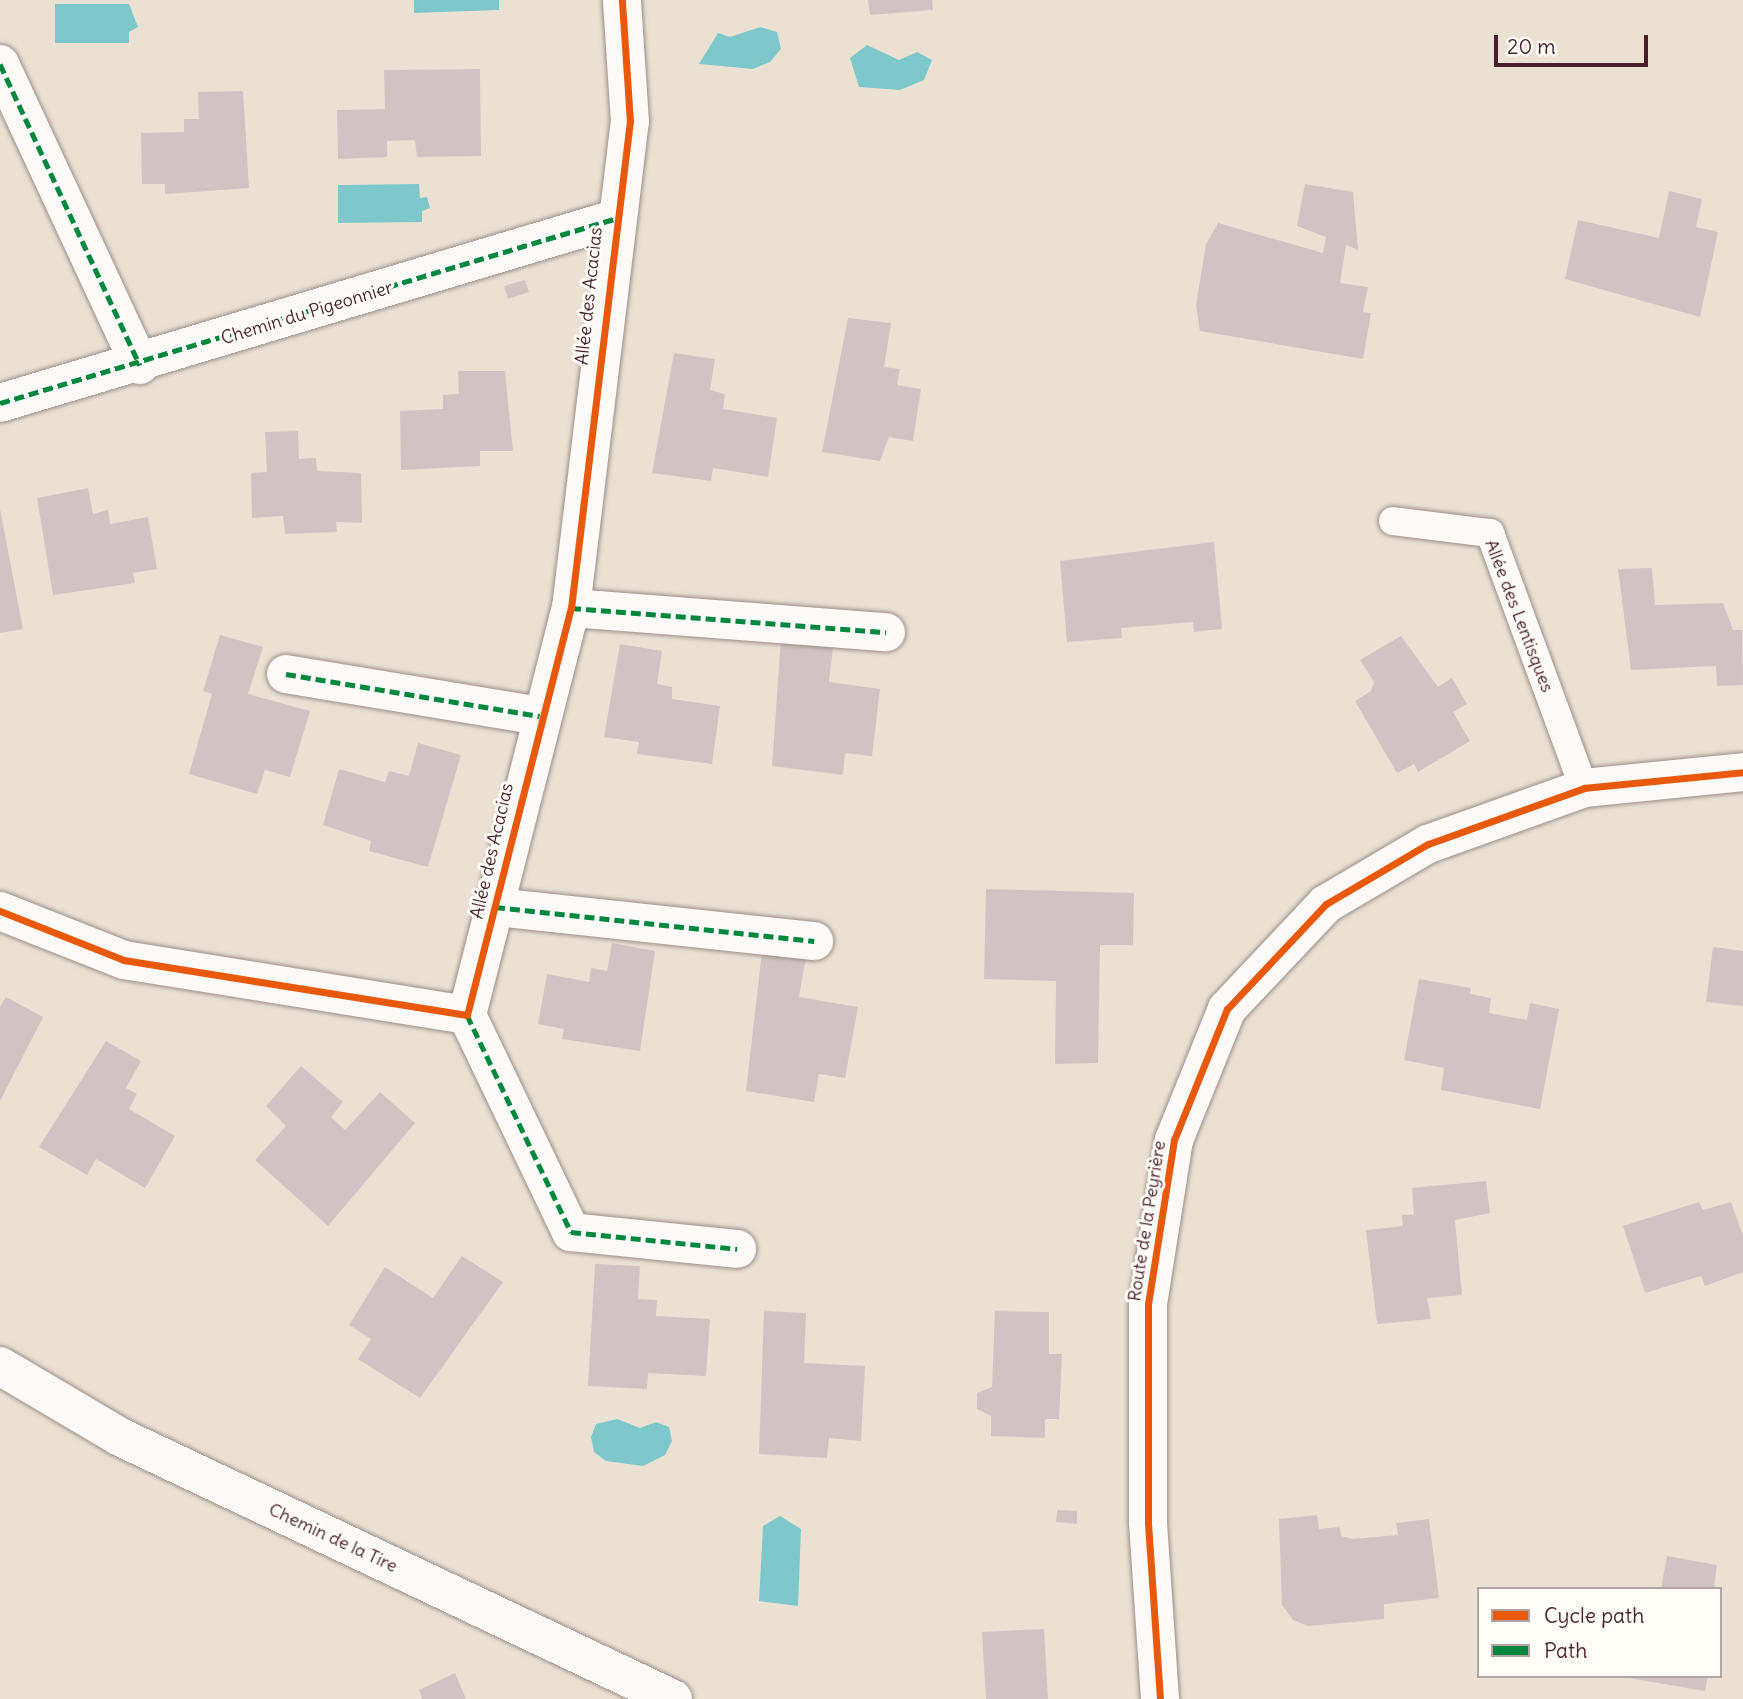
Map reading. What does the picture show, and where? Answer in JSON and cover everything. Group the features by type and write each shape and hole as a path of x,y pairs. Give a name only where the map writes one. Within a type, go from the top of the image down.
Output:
{"street":[{"name":"Allée des Acacias","path":"467,1016 540,716 570,608 614,219 630,122 622,0"},
{"path":"0,64 140,365"},
{"name":"Chemin du Pigeonnier","path":"0,403 140,365 614,219"},
{"path":"570,608 886,632"},
{"path":"286,674 540,716"},
{"name":"Route de la Peyrière","path":"1160,1699 1148,1521 1148,1304 1174,1140 1227,1009 1326,904 1428,844 1584,788 1743,772"},
{"path":"495,907 814,941"},
{"path":"0,911 124,960 467,1016 571,1233 737,1249"},
{"name":"Chemin de la Tire","path":"0,1366 120,1437 673,1699"}],"lane":[{"name":"Allée des Lentisques","path":"1393,521 1490,533 1584,788"}],"water":[{"path":"414,0 499,0 499,10 414,13"},
{"path":"55,4 129,4 138,27 129,32 129,43 55,43"},
{"path":"760,27 777,32 781,49 770,62 753,69 699,64 718,33 730,37"},
{"path":"867,45 899,60 917,52 932,60 924,80 900,90 859,87 850,58"},
{"path":"419,184 420,198 427,197 430,208 422,211 422,222 338,223 338,185"},
{"path":"617,1419 640,1428 656,1422 669,1427 672,1441 665,1455 643,1466 606,1461 594,1452 591,1437 596,1424"},
{"path":"780,1516 801,1529 798,1606 759,1601 763,1526"}],"building":[{"path":"868,0 932,0 933,10 870,15"},
{"path":"480,69 481,156 417,157 415,140 387,141 387,157 338,159 337,110 385,109 384,70"},
{"path":"243,91 249,188 165,194 165,184 142,184 141,133 184,132 184,119 199,119 198,92"},
{"path":"1305,184 1353,192 1358,250 1346,245 1340,283 1368,287 1363,312 1371,313 1363,359 1200,331 1196,305 1206,244 1218,223 1323,253 1326,237 1297,226"},
{"path":"1669,191 1702,199 1696,227 1718,232 1700,317 1565,279 1578,220 1659,238"},
{"path":"525,280 529,292 508,299 504,286"},
{"path":"848,318 891,323 884,367 900,369 897,385 921,389 913,441 889,437 880,461 822,452"},
{"path":"674,353 715,359 710,390 725,394 723,409 777,418 768,477 713,468 711,481 652,473"},
{"path":"458,371 505,371 513,451 480,451 480,466 401,470 400,411 443,409 443,395 459,394"},
{"path":"298,431 299,459 316,458 317,471 361,473 362,523 336,522 337,532 285,534 283,516 252,518 251,473 267,472 265,432"},
{"path":"88,488 93,514 108,510 110,524 148,517 157,569 133,573 135,583 53,595 37,498"},
{"path":"0,509 23,629 0,633"},
{"path":"1214,542 1222,629 1194,632 1193,622 1121,628 1122,638 1067,642 1060,561"},
{"path":"1652,568 1655,605 1723,603 1733,630 1742,630 1743,685 1717,686 1716,666 1631,670 1618,569"},
{"path":"782,624 835,630 829,682 880,689 872,756 845,753 843,775 772,766"},
{"path":"220,635 263,647 248,694 310,711 290,777 265,770 257,794 189,774 212,694 203,691"},
{"path":"1401,636 1438,687 1452,678 1467,704 1453,712 1470,741 1418,772 1414,764 1397,773 1355,701 1371,691 1374,682 1360,660"},
{"path":"620,644 662,651 657,684 672,687 672,699 720,706 712,764 637,754 639,742 604,737"},
{"path":"418,743 461,755 428,867 369,851 371,841 323,825 339,769 385,782 389,771 409,776"},
{"path":"986,889 1134,893 1133,945 1100,945 1098,1063 1055,1064 1056,981 984,979"},
{"path":"612,943 655,951 640,1051 562,1039 564,1029 538,1024 547,974 589,982 591,968 607,971"},
{"path":"763,943 807,951 799,997 858,1007 845,1078 819,1074 814,1102 746,1091"},
{"path":"1713,947 1743,951 1743,1006 1706,1002"},
{"path":"1419,979 1471,988 1470,994 1491,998 1489,1013 1527,1020 1530,1003 1559,1009 1540,1109 1441,1090 1444,1068 1404,1060"},
{"path":"6,997 43,1017 0,1101 0,1007"},
{"path":"106,1041 141,1061 126,1088 137,1094 129,1109 175,1136 145,1188 96,1159 87,1175 39,1147"},
{"path":"301,1066 343,1102 331,1117 345,1130 380,1092 415,1123 328,1226 255,1160 286,1126 266,1106"},
{"path":"1486,1181 1490,1213 1455,1220 1462,1295 1427,1298 1431,1319 1377,1324 1366,1230 1403,1226 1402,1215 1414,1215 1412,1188"},
{"path":"1699,1202 1703,1210 1731,1202 1743,1236 1743,1272 1705,1286 1701,1276 1645,1293 1623,1226"},
{"path":"462,1256 503,1282 420,1398 358,1359 371,1339 349,1325 385,1267 433,1298"},
{"path":"595,1264 640,1266 638,1299 657,1300 656,1316 710,1319 706,1376 648,1373 647,1389 588,1386"},
{"path":"764,1311 806,1313 804,1363 865,1366 861,1441 829,1438 827,1458 759,1454"},
{"path":"995,1311 1049,1312 1049,1354 1062,1354 1059,1419 1045,1419 1045,1438 991,1436 991,1416 977,1409 977,1393 992,1387"},
{"path":"1057,1510 1077,1511 1077,1524 1056,1522"},
{"path":"1317,1515 1319,1529 1340,1527 1341,1536 1353,1539 1398,1535 1396,1523 1429,1519 1439,1598 1384,1604 1384,1619 1308,1626 1293,1620 1282,1605 1279,1519"},
{"path":"1667,1556 1717,1565 1714,1586 1718,1587 1661,1587"},
{"path":"1044,1629 1048,1699 986,1699 982,1632"},
{"path":"455,1673 466,1699 422,1699 419,1690"},
{"path":"1629,1678 1708,1678 1705,1691"}],"marked path":[{"path":"0,64 140,365"},
{"path":"0,403 614,219"},
{"path":"571,608 886,632"},
{"path":"286,674 540,716"},
{"path":"495,907 814,941"},
{"path":"467,1015 571,1232 737,1249"}],"cycle path":[{"path":"0,911 124,960 467,1015 571,608 630,122 622,0"},
{"path":"1160,1699 1148,1521 1148,1304 1174,1140 1227,1009 1326,904 1428,844 1584,788 1743,772"}]}
